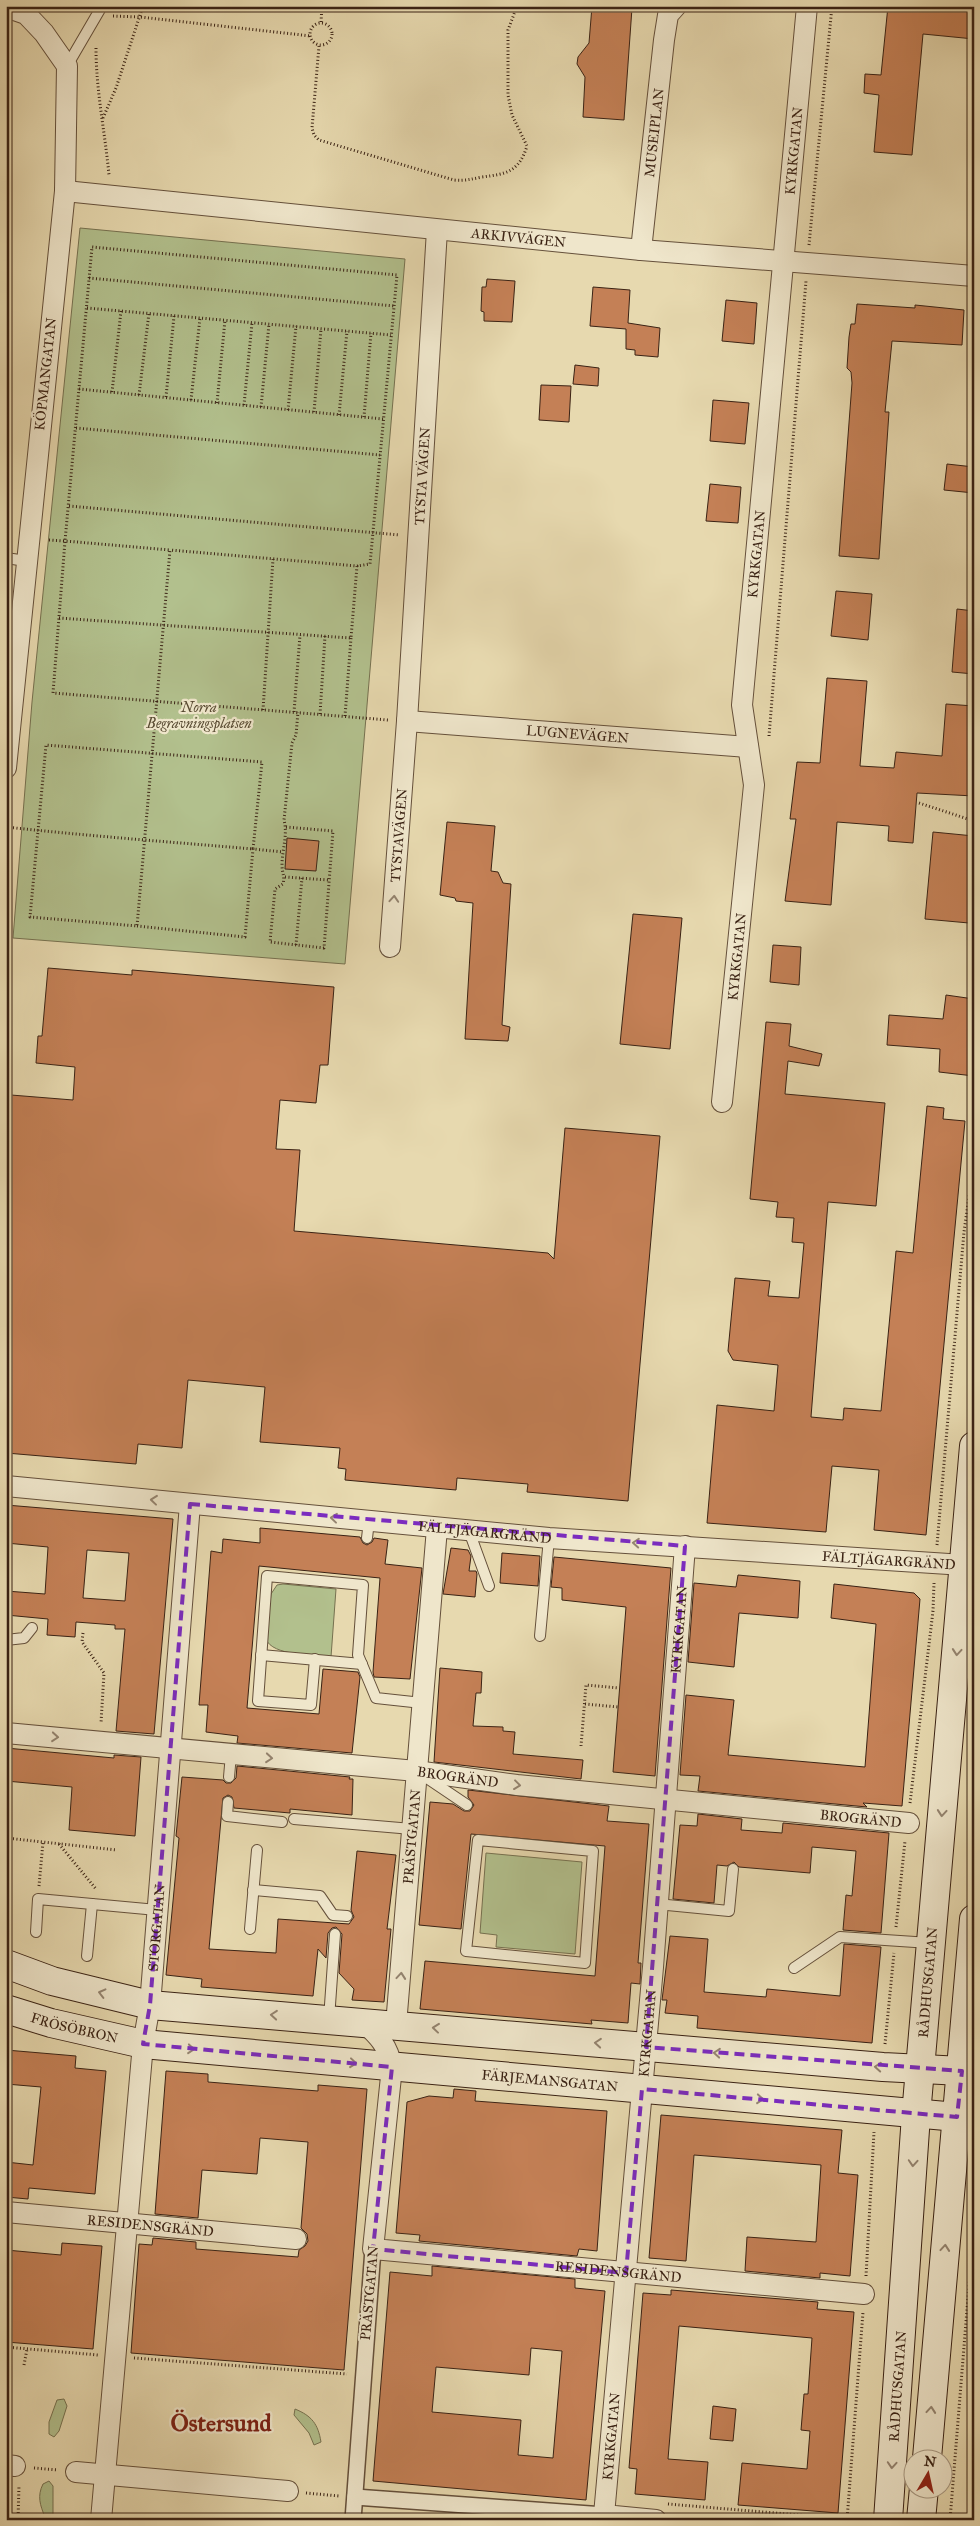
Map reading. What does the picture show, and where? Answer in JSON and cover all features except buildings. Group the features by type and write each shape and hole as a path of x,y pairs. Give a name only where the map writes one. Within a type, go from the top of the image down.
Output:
{"main road":[{"name":"RÅDHUSGATAN","path":"888,2517 916,2114 974,1446"},
{"path":"928,2448 974,1919"},
{"path":"6,1964 52,1981 150,2005 646,2047 962,2071"},
{"name":"FRÖSÖBRON","path":"6,2009 51,2023 143,2044"},
{"name":"FÄRJEMANSGATAN","path":"143,2044 957,2118"},
{"path":"921,2520 923,2498"}],"street":[{"path":"6,7 27,10 67,66"},
{"name":"KYRKGATAN","path":"722,1102 754,785 742,705 759,539 804,7"},
{"name":"MUSEIPLAN","path":"641,250 670,9"},
{"name":"KÖPMANGATAN","path":"6,768 64,192 67,66"},
{"name":"ARKIVVÄGEN","path":"64,192 641,250 974,276"},
{"name":"TYSTA VÄGEN","path":"407,721 437,230"},
{"name":"LUGNEVÄGEN","path":"407,721 748,747"},
{"name":"TYSTAVÄGEN","path":"390,947 407,721"},
{"name":"FÄLTJÄGARGRÄND","path":"6,1486 190,1504 368,1530 437,1528 549,1538 964,1565"},
{"name":"STORGATAN","path":"101,2520 143,2044 150,2005 190,1504"},
{"name":"PRÄSTGATAN","path":"396,2025 400,1920 412,1829 437,1528"},
{"name":"KYRKGATAN","path":"604,2518 646,2047 685,1546"},
{"name":"BROGRÄND","path":"6,1733 100,1740 170,1749 416,1771 517,1785 909,1823"},
{"path":"363,2022 380,2038 389,2052 392,2067"},
{"name":"PRÄSTGATAN","path":"353,2520 362,2376 392,2067"},
{"name":"RESIDENSGRÄND","path":"6,2212 296,2239"},
{"name":"RESIDENSGRÄND","path":"373,2249 864,2294"},
{"path":"76,2472 288,2491"},
{"path":"355,2498 604,2518 660,2512"}],"lane":[{"path":"67,66 97,18 102,6"},
{"path":"6,558 26,561"},
{"path":"469,1531 489,1586"},
{"path":"540,1636 549,1538"},
{"path":"315,1660 311,1705 258,1701 267,1576 363,1581 358,1655 376,1698 422,1703"},
{"path":"6,1640 24,1638 32,1628"},
{"path":"261,1655 362,1664"},
{"path":"230,1777 231,1754"},
{"path":"416,1771 467,1805"},
{"path":"228,1802 227,1816 282,1822"},
{"path":"294,1818 412,1829"},
{"path":"478,1840 593,1852 585,1963 466,1951 478,1840"},
{"path":"250,1929 257,1850"},
{"path":"657,1904 729,1911 733,1869"},
{"path":"253,1890 320,1896 333,1915 347,1916"},
{"path":"36,1932 38,1899 157,1910"},
{"path":"87,1956 92,1904"},
{"path":"329,2020 335,1934"},
{"path":"794,1968 840,1937 931,1943"}],"path":[{"path":"102,119 116,88 143,6"},
{"path":"321,22 322,6"},
{"path":"108,196 109,175 98,98 97,18 140,17 311,36 319,46 312,128 314,135 319,140 454,180 466,181 497,176 513,169 523,158 527,146 512,115 508,95 508,30 517,6"},
{"path":"768,742 808,263 832,6"},
{"path":"311,36 315,24 321,22 327,25 331,35 329,42 319,46"},
{"path":"28,539 65,541 357,566 370,564 396,276 92,247 69,506 65,541 58,618 53,693 407,721"},
{"path":"89,278 394,306"},
{"path":"87,308 391,335"},
{"path":"112,392 121,311"},
{"path":"139,395 149,314"},
{"path":"166,398 174,316"},
{"path":"191,400 200,318"},
{"path":"217,403 225,320"},
{"path":"244,405 252,323"},
{"path":"261,407 269,324"},
{"path":"288,410 296,326"},
{"path":"314,412 321,329"},
{"path":"339,415 347,331"},
{"path":"364,418 371,333"},
{"path":"79,389 384,419"},
{"path":"76,428 380,455"},
{"path":"69,506 418,536"},
{"path":"137,926 170,550"},
{"path":"263,710 273,559"},
{"path":"345,716 357,566"},
{"path":"58,618 351,638"},
{"path":"286,827 333,831 324,948 270,942 276,889 283,884 285,877 281,867 291,753 296,735 300,635"},
{"path":"320,714 325,636"},
{"path":"46,745 152,753 262,762 246,937 30,917 46,745"},
{"path":"919,803 974,821"},
{"path":"6,827 283,852"},
{"path":"285,877 330,880"},
{"path":"296,945 302,878"},
{"path":"83,1633 82,1642 104,1673 100,1740"},
{"path":"581,1746 586,1685 619,1688"},
{"path":"585,1704 618,1707"},
{"path":"6,1838 117,1850"},
{"path":"38,1899 43,1842"},
{"path":"58,1844 110,1906"},
{"path":"950,2520 974,2223"},
{"path":"6,2347 116,2354 362,2376"},
{"path":"24,2365 27,2349"},
{"path":"12,2472 76,2472"},
{"path":"12,2472 21,2485 18,2520"},
{"path":"288,2491 355,2498"},
{"path":"660,2512 847,2519 888,2517"}],"highlighted area":[{"path":"190,1504 685,1546 646,2047 962,2071 957,2117 642,2089 626,2273 373,2249 392,2067 143,2044 150,2005"}],"green space":[{"name":"Norra Begravningsplatsen","path":"80,228 405,259 345,964 13,938 32,702"},
{"path":"277,1585 336,1589 331,1657 285,1652 270,1645 266,1639 271,1594"},
{"path":"486,1853 582,1862 575,1954 496,1947 497,1935 480,1933"},
{"path":"64,2399 67,2406 59,2431 54,2437 49,2434 49,2422 57,2400"},
{"path":"295,2409 313,2421 321,2442 314,2445 309,2433 294,2415"},
{"path":"49,2481 53,2486 53,2520 45,2517 40,2500 43,2484"}],"district":[{"name":"Östersund","path":"221,2423"}]}
